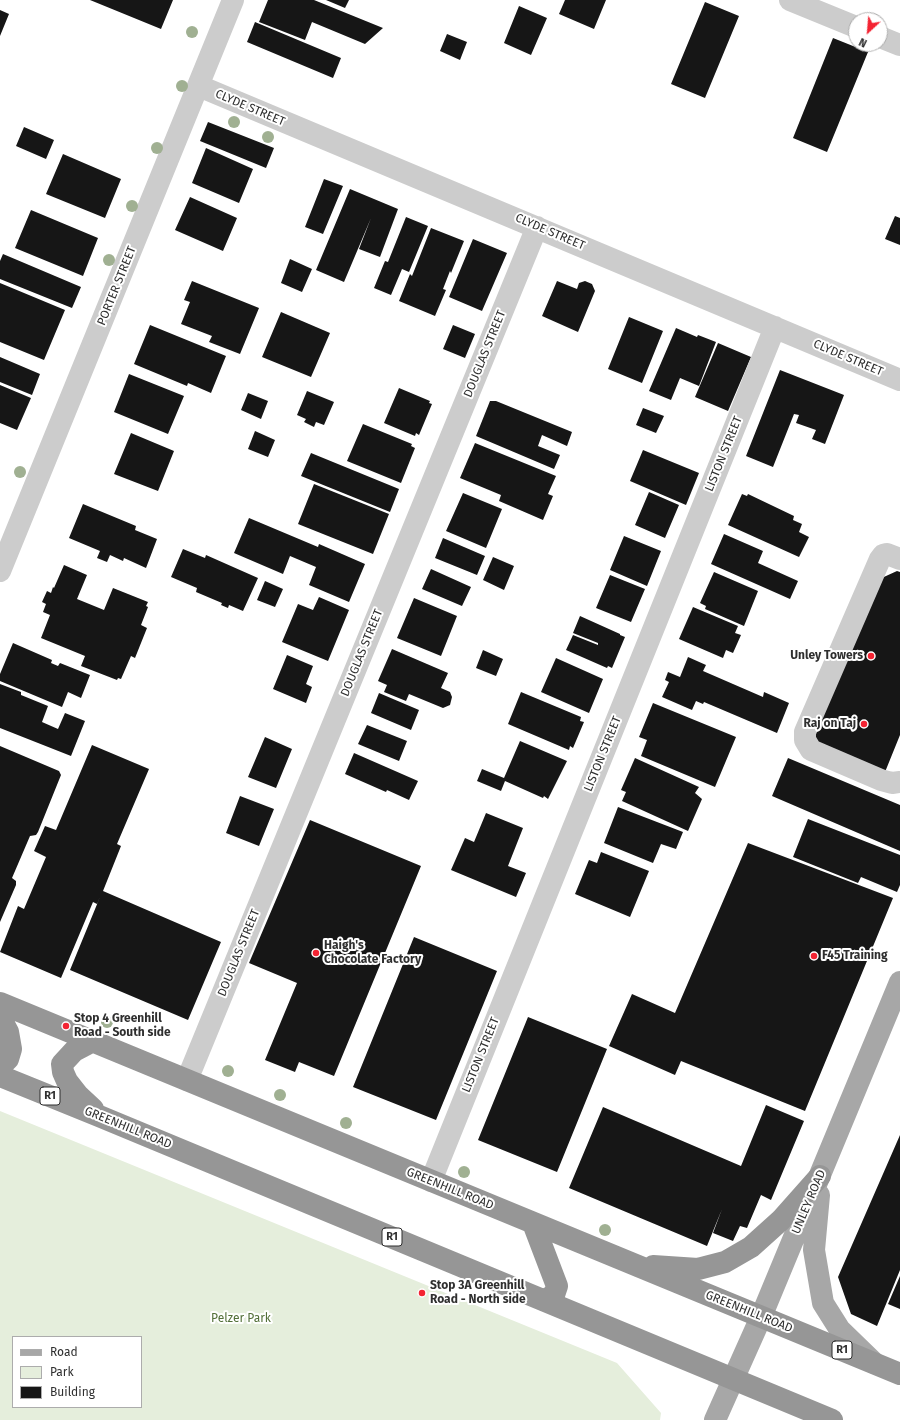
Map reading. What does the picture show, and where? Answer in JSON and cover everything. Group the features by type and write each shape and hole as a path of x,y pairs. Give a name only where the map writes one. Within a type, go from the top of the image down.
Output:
{"highway":[{"name":"GREENHILL ROAD","path":"0,1003 900,1374"},
{"path":"0,1017 8,1032 11,1049 8,1060 0,1066"},
{"path":"93,1041 74,1051 62,1064 63,1072 67,1081 99,1116"},
{"name":"GREENHILL ROAD","path":"0,1076 832,1420"},
{"path":"632,1264 698,1268 725,1262 751,1247 781,1220 820,1176"},
{"path":"533,1223 557,1286 554,1295 544,1300"}],"main road":[{"name":"UNLEY ROAD","path":"715,1420 761,1317 900,982"},
{"path":"820,1176 814,1250 823,1303 840,1330 874,1363"}],"street":[{"name":"PORTER STREET","path":"0,571 232,0"},
{"path":"790,0 848,24"},
{"path":"888,40 900,45"},
{"name":"CLYDE STREET","path":"198,86 900,380"},
{"name":"DOUGLAS STREET","path":"187,1080 537,227"},
{"name":"LISTON STREET","path":"431,1181 775,327"},
{"path":"900,559 887,554 880,559 805,732 805,740 811,750 881,780 892,783 900,782"}],"green space":[{"name":"Pelzer Park","path":"0,1111 617,1363 661,1413 660,1420 0,1420"}],"building":[{"path":"90,0 173,0 161,29"},
{"path":"268,0 314,0 383,28 365,44 312,22 305,40 259,22"},
{"path":"326,0 349,0 345,8"},
{"path":"565,0 606,0 594,29 559,14"},
{"path":"705,2 739,16 705,98 671,84"},
{"path":"519,6 547,18 531,55 504,43"},
{"path":"0,10 9,14 0,36"},
{"path":"255,22 341,58 333,78 247,42"},
{"path":"447,34 467,42 460,60 440,51"},
{"path":"833,38 848,44 848,52 868,52 827,152 793,138"},
{"path":"208,122 274,148 266,168 200,141"},
{"path":"24,127 54,140 46,159 16,146"},
{"path":"206,148 253,169 239,203 192,183"},
{"path":"63,154 121,179 105,218 46,194"},
{"path":"324,179 343,186 323,234 305,227"},
{"path":"350,189 398,209 380,257 359,249 371,218 344,282 316,270"},
{"path":"190,197 237,218 223,251 175,230"},
{"path":"31,210 98,238 83,276 15,248"},
{"path":"895,216 900,218 900,245 885,239"},
{"path":"406,217 428,226 409,272 402,269 391,295 374,288 385,261 388,262"},
{"path":"431,228 464,241 443,289 446,290 435,316 399,301 410,274 412,276"},
{"path":"473,239 507,253 482,311 449,297"},
{"path":"3,254 81,287 72,308 0,279 0,261"},
{"path":"290,259 312,269 302,292 281,283"},
{"path":"192,281 259,308 240,354 209,342 212,336 181,324 190,302 184,300"},
{"path":"557,281 577,289 579,283 585,281 592,284 595,291 578,332 542,316"},
{"path":"0,283 65,310 44,360 0,342"},
{"path":"281,312 330,333 311,377 262,357"},
{"path":"629,317 663,331 642,383 608,369"},
{"path":"150,325 226,356 211,393 188,383 187,386 134,364"},
{"path":"453,325 475,334 465,358 443,349"},
{"path":"676,328 697,337 698,335 716,342 699,386 680,378 671,400 649,391"},
{"path":"718,343 751,357 728,411 695,397"},
{"path":"0,357 40,374 32,395 0,382"},
{"path":"780,370 844,395 825,444 812,439 816,430 796,423 799,415 794,414 773,467 746,456"},
{"path":"129,374 184,396 168,434 114,412"},
{"path":"0,385 31,398 17,430 0,423"},
{"path":"399,388 430,401 429,403 432,404 419,435 416,433 415,436 384,423"},
{"path":"307,391 334,402 324,425 316,422 314,427 304,422 306,419 297,415"},
{"path":"248,393 268,401 261,419 241,410"},
{"path":"490,401 496,401 572,432 567,446 542,435 538,446 560,455 554,469 476,436"},
{"path":"643,408 664,416 656,433 636,425"},
{"path":"363,424 412,444 411,446 415,448 401,483 347,461"},
{"path":"255,431 275,440 268,457 248,449"},
{"path":"131,433 174,451 158,491 114,474"},
{"path":"475,443 556,476 548,494 553,496 543,520 499,501 501,495 460,478"},
{"path":"643,450 699,473 686,505 630,481"},
{"path":"311,453 399,489 390,512 301,476"},
{"path":"314,484 389,514 373,554 298,524"},
{"path":"649,492 679,505 665,538 635,525"},
{"path":"463,493 502,509 486,548 446,531"},
{"path":"742,494 747,496 748,494 794,516 793,520 802,524 799,532 809,537 799,557 728,525"},
{"path":"83,504 136,526 135,530 157,539 146,568 124,558 123,561 110,555 107,562 97,558 100,551 69,538"},
{"path":"249,518 318,547 319,544 365,564 349,602 309,585 316,567 290,556 283,574 234,553"},
{"path":"724,534 763,551 758,563 798,581 790,599 711,564"},
{"path":"624,536 661,551 647,586 610,570"},
{"path":"443,538 485,556 477,575 435,558"},
{"path":"183,549 205,558 206,555 258,578 243,611 229,605 228,608 221,605 222,603 196,592 197,588 171,577"},
{"path":"493,557 514,566 504,590 483,580"},
{"path":"64,565 87,575 77,599 104,610 113,588 148,602 146,606 148,607 141,625 147,628 135,658 131,656 121,679 118,678 117,680 81,666 85,656 41,638 50,615 43,612 46,604 42,602 47,591 51,593 53,587 54,588"},
{"path":"431,569 471,587 462,606 422,589"},
{"name":"Unley Towers","path":"897,571 900,572 900,735 883,777 817,749 810,731 875,581"},
{"path":"714,572 758,591 744,626 705,609 706,606 700,603"},
{"path":"610,575 645,589 631,622 596,608"},
{"path":"265,581 283,589 275,607 257,600"},
{"path":"319,597 349,610 328,661 282,642 298,604 313,610"},
{"path":"414,598 457,616 441,656 397,638"},
{"path":"693,607 738,626 735,633 741,635 733,653 726,650 723,658 679,639"},
{"path":"580,616 625,637 612,668 608,666 607,668 566,650 573,635 598,645 598,643 573,633"},
{"path":"13,643 52,660 51,663 58,666 60,663 90,675 81,698 68,692 62,707 0,681 0,674"},
{"path":"392,649 448,673 441,688 450,692 452,697 450,705 443,708 409,694 406,701 384,692 387,685 378,681"},
{"path":"483,650 503,659 496,676 476,668"},
{"path":"287,655 313,666 306,684 312,687 306,703 273,689"},
{"path":"688,657 706,665 703,671 763,697 764,692 789,703 777,733 704,702 703,704 696,701 692,710 662,697 669,682 665,680 668,672 680,677"},
{"path":"556,658 603,679 589,713 541,692"},
{"path":"0,684 21,692 21,695 48,706 42,722 58,729 65,713 85,721 71,756 0,728"},
{"path":"521,692 581,717 580,721 584,722 573,748 570,746 569,750 508,724"},
{"path":"379,693 419,710 411,730 371,713"},
{"path":"653,703 736,737 715,787 641,756 647,740 639,737"},
{"path":"367,725 407,741 399,761 358,744"},
{"path":"265,737 292,749 276,788 248,777"},
{"path":"520,741 567,761 548,799 544,796 543,798 505,781 501,791 477,781 482,769 504,778"},
{"path":"92,745 149,769 117,844 121,846 103,891 221,942 188,1020 70,970 100,897 97,904 93,902 61,978 0,952 18,906 24,909 46,857 34,851 45,826 56,830"},
{"path":"0,746 59,771 61,775 38,832 36,835 30,836 12,878 16,881 16,885 0,922"},
{"path":"354,753 418,781 409,800 387,790 386,792 345,774"},
{"path":"635,758 699,787 695,793 702,799 688,831 622,801 626,792 621,790"},
{"path":"788,758 900,805 900,851 772,796"},
{"path":"240,796 274,809 259,846 226,833"},
{"path":"618,807 683,832 676,849 661,844 653,863 604,843"},
{"path":"486,813 523,828 508,866 526,873 516,897 451,870 465,838 474,842"},
{"path":"808,819 900,855 900,885 897,892 861,877 858,883 793,857"},
{"path":"310,820 421,866 334,1076 299,1062 295,1072 265,1060 297,983 249,963"},
{"path":"748,843 893,898 805,1111 681,1061 675,1075 609,1046 632,994 675,1013"},
{"path":"601,852 649,871 630,917 575,894 589,860 597,863"},
{"path":"414,937 497,971 436,1120 353,1087"},
{"path":"528,1017 607,1049 557,1172 478,1140"},
{"path":"766,1105 804,1121 771,1200 761,1195 747,1228 740,1226 733,1241 713,1233 722,1209 707,1246 569,1188 603,1107 741,1166"},
{"path":"900,1135 900,1270 877,1326 851,1314 838,1277"},
{"path":"900,1276 900,1309 888,1304"}],"place":[{"name":"Unley Towers","path":"871,656"},
{"name":"Raj on Taj","path":"864,724"},
{"name":"Haigh's Chocolate Factory","path":"316,953"},
{"name":"F45 Training","path":"814,956"},
{"name":"Stop 4 Greenhill Road - South side","path":"66,1026"},
{"name":"Stop 3A Greenhill Road - North side","path":"422,1293"}]}
